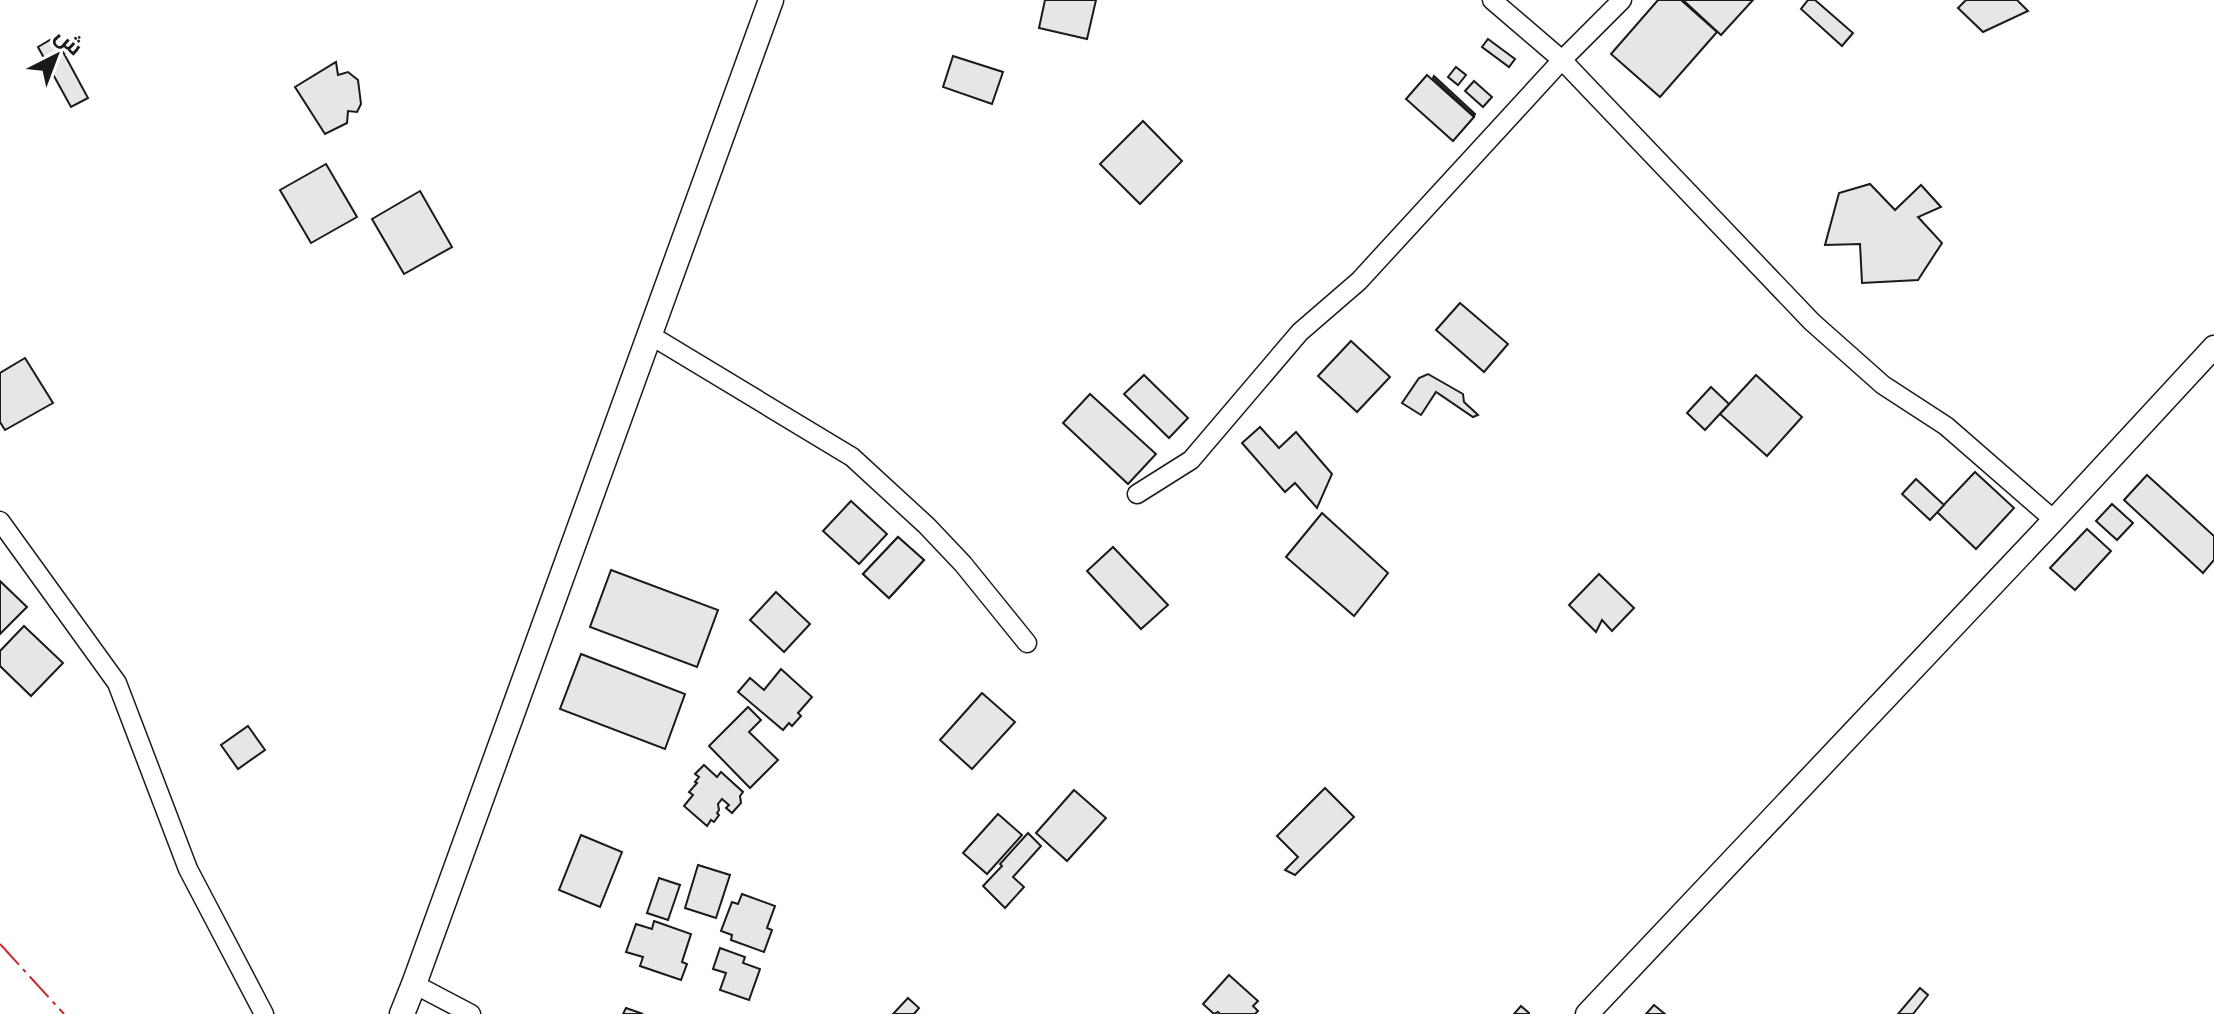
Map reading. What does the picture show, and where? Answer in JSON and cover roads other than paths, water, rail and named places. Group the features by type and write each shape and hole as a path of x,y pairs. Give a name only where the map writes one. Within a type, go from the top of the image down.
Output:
{"main road":[{"path":"402,1014 771,0"}],"street":[{"path":"1492,0 1562,60 1812,322 1883,385 1946,426 2054,520"},
{"path":"1137,494 1191,460 1300,332 1359,281 1562,60 1622,0"},
{"path":"650,335 852,457 954,554 1027,643"},
{"path":"1587,1014 2214,347"},
{"path":"0,521 117,683 188,869 264,1014"},
{"path":"414,984 471,1014"}]}
